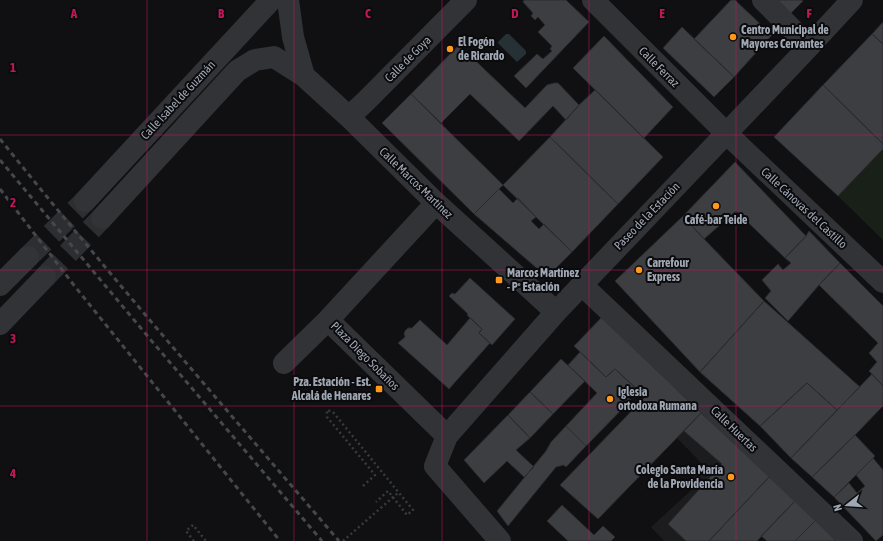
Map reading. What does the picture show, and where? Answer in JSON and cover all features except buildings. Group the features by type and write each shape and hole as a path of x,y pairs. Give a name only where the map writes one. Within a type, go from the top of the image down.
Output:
{"street":[{"name":"Calle Isabel de Guzmán","path":"85,201 271,0"},
{"path":"288,0 293,37 304,76"},
{"name":"Calle de Goya","path":"349,117 466,0"},
{"name":"Calle Ferraz","path":"593,0 726,133"},
{"path":"763,0 809,46"},
{"name":"Paseo de la Estación","path":"500,541 435,466 447,436 556,312 852,0"},
{"name":"Calle Isabel de Guzmán","path":"102,218 237,71 255,60 274,57"},
{"name":"Calle Marcos Martínez","path":"274,57 304,76 349,117 436,203 556,312"},
{"name":"Calle Cánovas del Castillo","path":"726,133 883,282"},
{"name":"Plaza Diego Sobaños","path":"436,203 328,320 447,436"},
{"path":"0,285 28,257"},
{"path":"0,324 45,277"},
{"name":"Calle Huertas","path":"582,285 852,541"},
{"path":"284,363 328,320"}],"path":[{"path":"363,486 376,475 327,417 327,410 333,412 413,510 407,515 388,491 376,502"},
{"path":"343,541 399,492"},
{"path":"194,541 186,532 193,524 206,541"}],"shaded area":[{"path":"506,34 509,34 526,51 526,54 517,62 498,43"},
{"path":"883,149 883,240 838,196"},
{"name":"Colegio Santa María de la Providencia","path":"701,413 770,476 709,541 664,541 651,527 698,484 692,478 704,466 677,438"}],"tunnel":[{"path":"28,257 85,201"},
{"path":"45,277 102,218"}],"railway":[{"path":"0,139 126,291 339,541"},
{"path":"0,160 322,541"},
{"path":"0,189 73,284 280,541"}],"place":[{"name":"Centro Municipal de Mayores Cervantes","path":"733,37"},
{"name":"El Fogón de Ricardo","path":"450,49"},
{"name":"Café-bar Teide","path":"716,206"},
{"name":"Carrefour Express","path":"639,270"},
{"name":"Marcos Martínez - Pº Estación","path":"499,280"},
{"name":"Pza. Estación - Est. Alcalá de Henares","path":"379,389"},
{"name":"Iglesia ortodoxa Rumana","path":"610,399"},
{"name":"Colegio Santa María de la Providencia","path":"731,477"}]}
